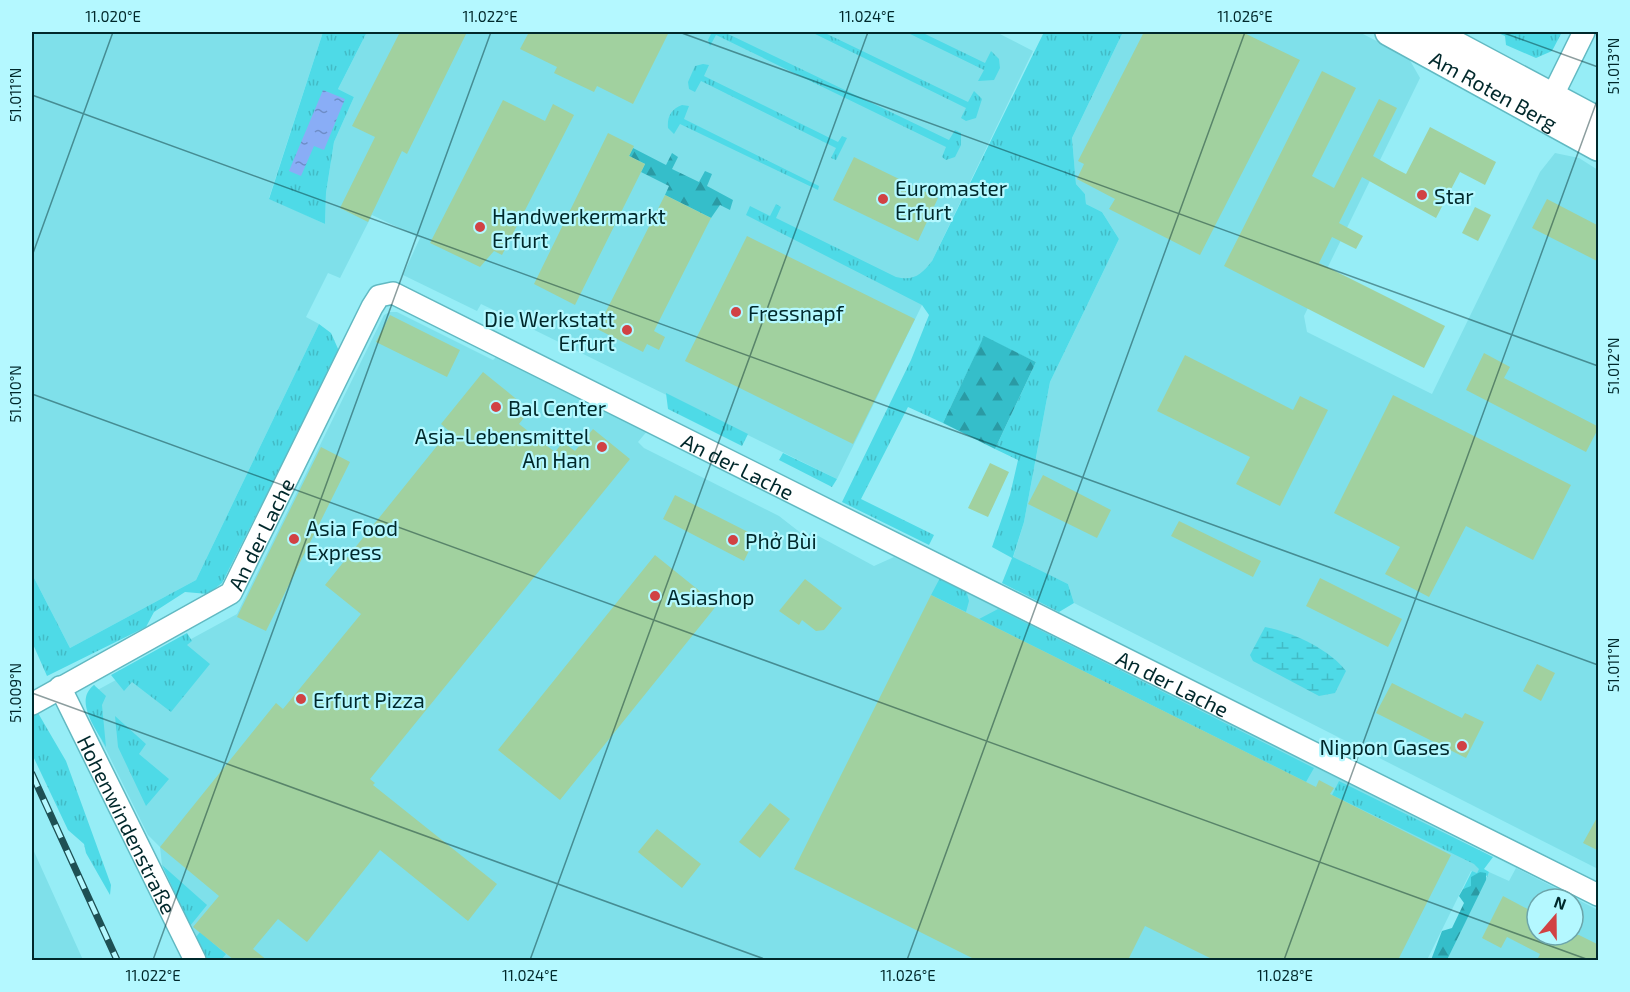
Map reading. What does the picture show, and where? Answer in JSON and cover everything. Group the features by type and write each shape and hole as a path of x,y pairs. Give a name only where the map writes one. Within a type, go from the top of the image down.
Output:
{"main road":[{"name":"Am Roten Berg","path":"1389,32 1547,106 1599,121"},
{"name":"Am Roten Berg","path":"1431,32 1547,106 1599,147"}],"street":[{"path":"1547,106 1584,32"},
{"name":"An der Lache","path":"32,704 231,593 372,307 379,297 393,293 1599,895"},
{"name":"Hohenwindenstraße","path":"60,687 195,960"}],"shaded area":[{"path":"32,32 323,32 269,198 325,224 326,193 334,142 354,97 338,89 367,32 996,32 1033,51 932,261 922,305 837,479 481,304 477,311 403,275 420,238 372,215 340,278 328,273 306,317 319,324 196,580 70,648 32,574"},
{"path":"1123,32 1359,32 1408,57 1420,78 1304,316 1307,332 1432,394 1540,172 1555,153 1579,158 1598,170 1598,869 1074,603 1068,584 1013,558 1024,522 1050,382 1119,239 1102,212 1086,204 1085,194 1076,184 1072,138"},
{"path":"397,312 493,360 496,357 648,430 638,442 644,448 779,516 806,537 811,532 874,566 894,557 939,579 941,576 1489,855 1477,873 1471,871 1427,960 208,960 162,865 160,847 148,835 90,717 92,693 237,614 384,315"},
{"path":"32,847 83,960 32,960"},
{"path":"1516,868 1553,887 1525,887 1525,947 1585,947 1585,903 1598,910 1598,960 1447,960 1489,872 1509,881"}],"green space":[{"path":"323,32 367,32 338,89 354,97 334,142 326,193 325,224 269,199"},
{"path":"712,32 724,32 949,140 955,130 961,133 961,145 955,157 946,160 942,157 946,147 716,35 710,46 708,40"},
{"path":"811,32 823,32 968,102 974,91 982,99 976,118 966,121 961,118 966,108"},
{"path":"906,32 921,32 985,63 991,51 999,59 1000,68 994,80 978,81 984,70"},
{"path":"1044,32 1123,32 1072,138 1076,184 1085,194 1086,204 1102,212 1119,239 1050,382 1024,522 1013,557 1068,584 1074,603 1059,612 1002,583 1012,558 992,547 1010,495 1018,460 995,449 1036,362 984,337 943,423 908,407 861,499 934,535 929,545 842,502 911,360 929,315 922,305 746,215 750,206 770,216 776,204 781,207 776,218 896,277 917,276 932,261"},
{"path":"1496,32 1562,32 1552,51 1536,58 1506,45 1505,36"},
{"path":"709,65 704,76 838,142 842,136 847,138 836,160 831,158 836,148 701,81 695,92 689,89 688,82 695,66"},
{"path":"682,105 689,106 684,119 819,186 818,190 680,124 674,134 668,128 668,120 672,111"},
{"path":"633,148 666,165 672,153 678,157 672,169 699,182 705,171 712,174 707,186 733,200 730,210 720,205 711,218 665,195 669,186 641,172 645,164 629,156"},
{"path":"319,324 331,333 339,351 222,583 208,594 185,592 154,612 146,627 47,676 32,642 32,574 70,648 196,580"},
{"path":"984,336 1036,362 995,449 943,423"},
{"path":"666,393 748,434 742,446 668,409"},
{"path":"783,453 837,479 832,487 779,460"},
{"path":"941,576 966,590 969,601 966,612 931,595"},
{"path":"998,609 1314,768 1306,782 979,619"},
{"path":"1265,627 1287,633 1309,643 1339,663 1346,671 1335,693 1319,696 1253,661 1250,655"},
{"path":"187,633 192,641 187,645 210,664 171,712 132,682 124,691 111,675"},
{"path":"94,685 106,696 102,705 106,747 86,707 88,692"},
{"path":"38,713 66,761 111,885 110,895 86,853 84,844 68,830 32,754 32,716"},
{"path":"115,716 146,744 139,754 169,779 146,806 118,747"},
{"path":"1339,781 1493,857 1484,869 1489,872 1486,880 1487,876 1480,872 1471,887 1463,889 1472,871 1477,873 1479,869 1474,864 1332,795"},
{"path":"162,865 207,905 190,926"},
{"path":"1480,872 1486,873 1486,880 1447,960 1431,960 1442,931 1452,928 1464,903 1459,896 1463,889 1471,886 1471,877"},
{"path":"200,932 226,954 221,960 208,960 196,937"}],"water":[{"path":"323,90 345,99 324,150 314,146 301,176 289,171"}],"building":[{"path":"400,32 467,32 407,154 402,151 368,222 340,208 375,137 352,126"},
{"path":"529,32 669,32 633,104 597,86 594,92 554,73 557,67 520,49"},
{"path":"1144,32 1242,32 1300,60 1200,255 1109,209 1115,199 1077,179 1084,164 1078,161"},
{"path":"1322,71 1356,88 1312,176 1334,188 1379,99 1397,108 1373,156 1394,168 1406,174 1430,127 1496,162 1485,185 1460,172 1436,218 1362,177 1339,223 1363,236 1356,249 1332,237 1319,263 1445,326 1424,368 1224,266"},
{"path":"503,100 545,121 553,104 574,115 502,255 494,251 480,267 430,243"},
{"path":"608,133 634,146 629,156 645,164 575,305 534,284"},
{"path":"854,157 938,198 918,241 833,200"},
{"path":"665,195 711,218 654,331 665,337 659,350 647,344 643,352 597,329"},
{"path":"1547,199 1599,226 1599,262 1532,228"},
{"path":"1475,207 1491,215 1478,241 1462,233"},
{"path":"747,236 915,319 853,444 685,361"},
{"path":"390,315 460,350 447,377 376,342"},
{"path":"1484,353 1510,367 1504,378 1599,427 1586,452 1466,390"},
{"path":"1185,355 1293,410 1300,396 1328,410 1280,506 1236,484 1250,457 1157,411"},
{"path":"483,372 530,410 519,424 555,452 563,442 575,451 593,429 630,459 370,779 375,783 373,785 497,884 468,921 380,850 307,942 278,919 253,949 267,960 234,960 193,927 219,896 160,847 276,703 283,709 361,614 325,585 449,431 441,424"},
{"path":"1393,395 1571,485 1533,560 1466,526 1429,597 1385,574 1400,547 1334,513"},
{"name":"Asia Food Express","path":"321,447 350,462 266,631 237,617"},
{"path":"990,463 1009,472 988,517 968,508"},
{"path":"1043,475 1111,510 1097,538 1028,504"},
{"path":"675,495 756,536 744,561 663,519"},
{"path":"1179,521 1261,561 1253,577 1171,536"},
{"path":"655,555 717,605 560,800 498,750"},
{"path":"1320,578 1402,619 1388,647 1306,606"},
{"path":"805,579 842,608 824,630 816,631 802,620 799,625 779,611"},
{"path":"931,595 1316,787 1319,780 1334,788 1330,794 1451,855 1398,960 1214,960 1145,926 1128,960 976,960 794,869"},
{"path":"1537,664 1555,673 1541,701 1523,691"},
{"path":"1392,683 1462,718 1465,713 1484,722 1466,758 1376,713"},
{"path":"770,803 790,819 760,858 739,842"},
{"path":"1599,814 1599,851 1583,843"},
{"path":"657,829 701,864 682,888 638,852"},
{"path":"1503,896 1525,908 1525,946 1507,937 1501,948 1482,938"},
{"path":"1585,938 1599,945 1599,960 1537,960 1540,954 1526,947 1585,947"}],"railway":[{"path":"32,774 117,960"}],"place":[{"name":"Star","path":"1422,195"},
{"name":"Euromaster Erfurt","path":"883,199"},
{"name":"Handwerkermarkt Erfurt","path":"480,227"},
{"name":"Fressnapf","path":"736,312"},
{"name":"Die Werkstatt Erfurt","path":"627,330"},
{"name":"Bal Center","path":"496,407"},
{"name":"Asia-Lebensmittel An Han","path":"602,447"},
{"name":"Asia Food Express","path":"294,539"},
{"name":"Phở Bùi","path":"733,540"},
{"name":"Asiashop","path":"655,596"},
{"name":"Erfurt Pizza","path":"301,699"},
{"name":"Nippon Gases","path":"1462,746"}]}
